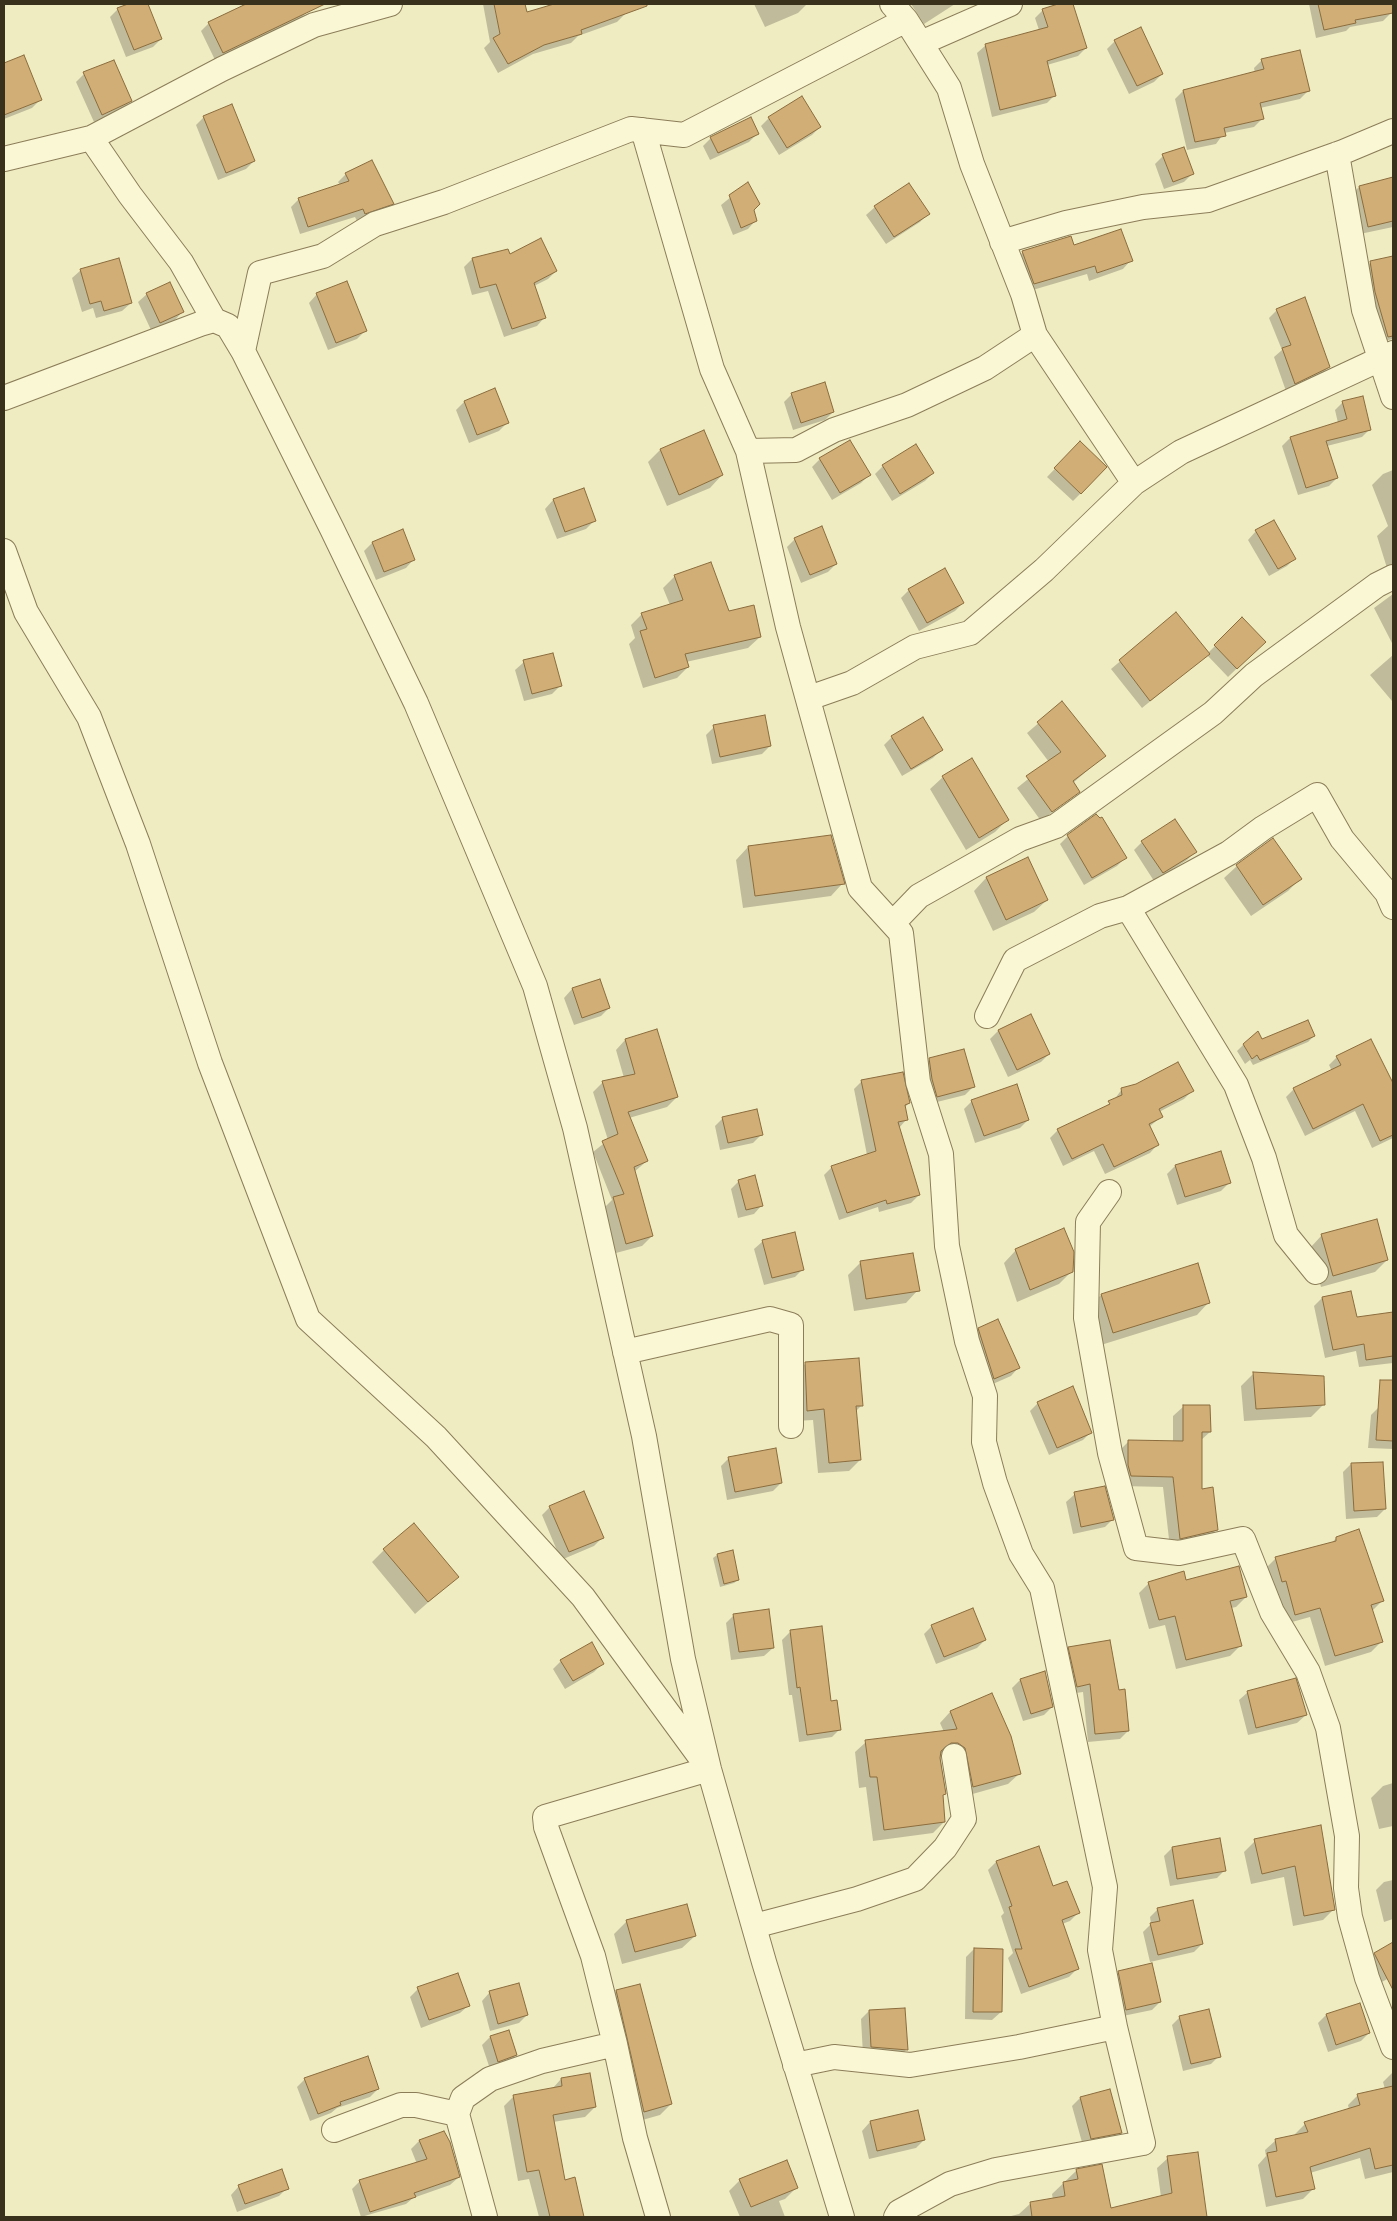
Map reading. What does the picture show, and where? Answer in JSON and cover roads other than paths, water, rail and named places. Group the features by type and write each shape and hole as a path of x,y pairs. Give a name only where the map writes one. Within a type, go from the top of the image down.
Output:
{"street":[{"path":"4,159 91,138 222,69 314,25 390,4"},
{"path":"921,43 1010,4"},
{"path":"243,351 260,273 323,256 374,224 444,202 631,129 684,135 899,12 949,88 972,164 1022,294 1035,335 1134,483"},
{"path":"644,130 712,369 748,451 788,627 860,888 901,933 910,997 918,1082 941,1154 947,1246 967,1340 985,1396 984,1442 995,1483 1021,1554 1042,1588 1105,1886 1100,1950 1115,2027 1143,2143 987,2173 950,2184 899,2212 896,2217"},
{"path":"1002,242 1066,223 1143,207 1208,200 1337,154 1393,131"},
{"path":"91,138 130,196 181,262 214,320 228,326 243,351 416,703 535,986 575,1128 644,1436 683,1659 709,1769 795,2065 842,2217"},
{"path":"1337,154 1364,310 1387,355 1393,397"},
{"path":"4,398 214,320"},
{"path":"748,451 796,450 834,430 907,405 986,368 1035,335"},
{"path":"809,698 852,683 914,647 970,633 1044,570 1134,483 1181,452 1329,384 1387,355"},
{"path":"4,551 26,612 89,717 138,844 210,1063 308,1318 436,1437 583,1597 709,1769"},
{"path":"893,923 920,896 1020,839 1056,826 1213,713 1254,675 1377,585 1393,577"},
{"path":"987,1016 1015,960 1100,916 1128,908 1229,853 1263,828 1317,795 1342,839 1388,893 1393,907"},
{"path":"1128,908 1236,1085 1264,1158 1286,1235 1316,1272"},
{"path":"1109,1192 1088,1222 1086,1318 1110,1453 1136,1548 1179,1553 1243,1539 1272,1612 1308,1672 1328,1728 1347,1836 1346,1888 1350,1918 1367,1978 1393,2047"},
{"path":"625,1352 770,1319 791,1325 792,1426"},
{"path":"754,1926 857,1899 915,1879 945,1848 964,1819 954,1756"},
{"path":"658,2217 635,2138 615,2044 593,1956 546,1827 545,1817 709,1769"},
{"path":"795,2065 834,2056 910,2065 1019,2047 1115,2027"},
{"path":"485,2217 457,2114 463,2098 490,2080 542,2061 615,2044"},
{"path":"334,2130 402,2105 416,2105 457,2114"}]}
